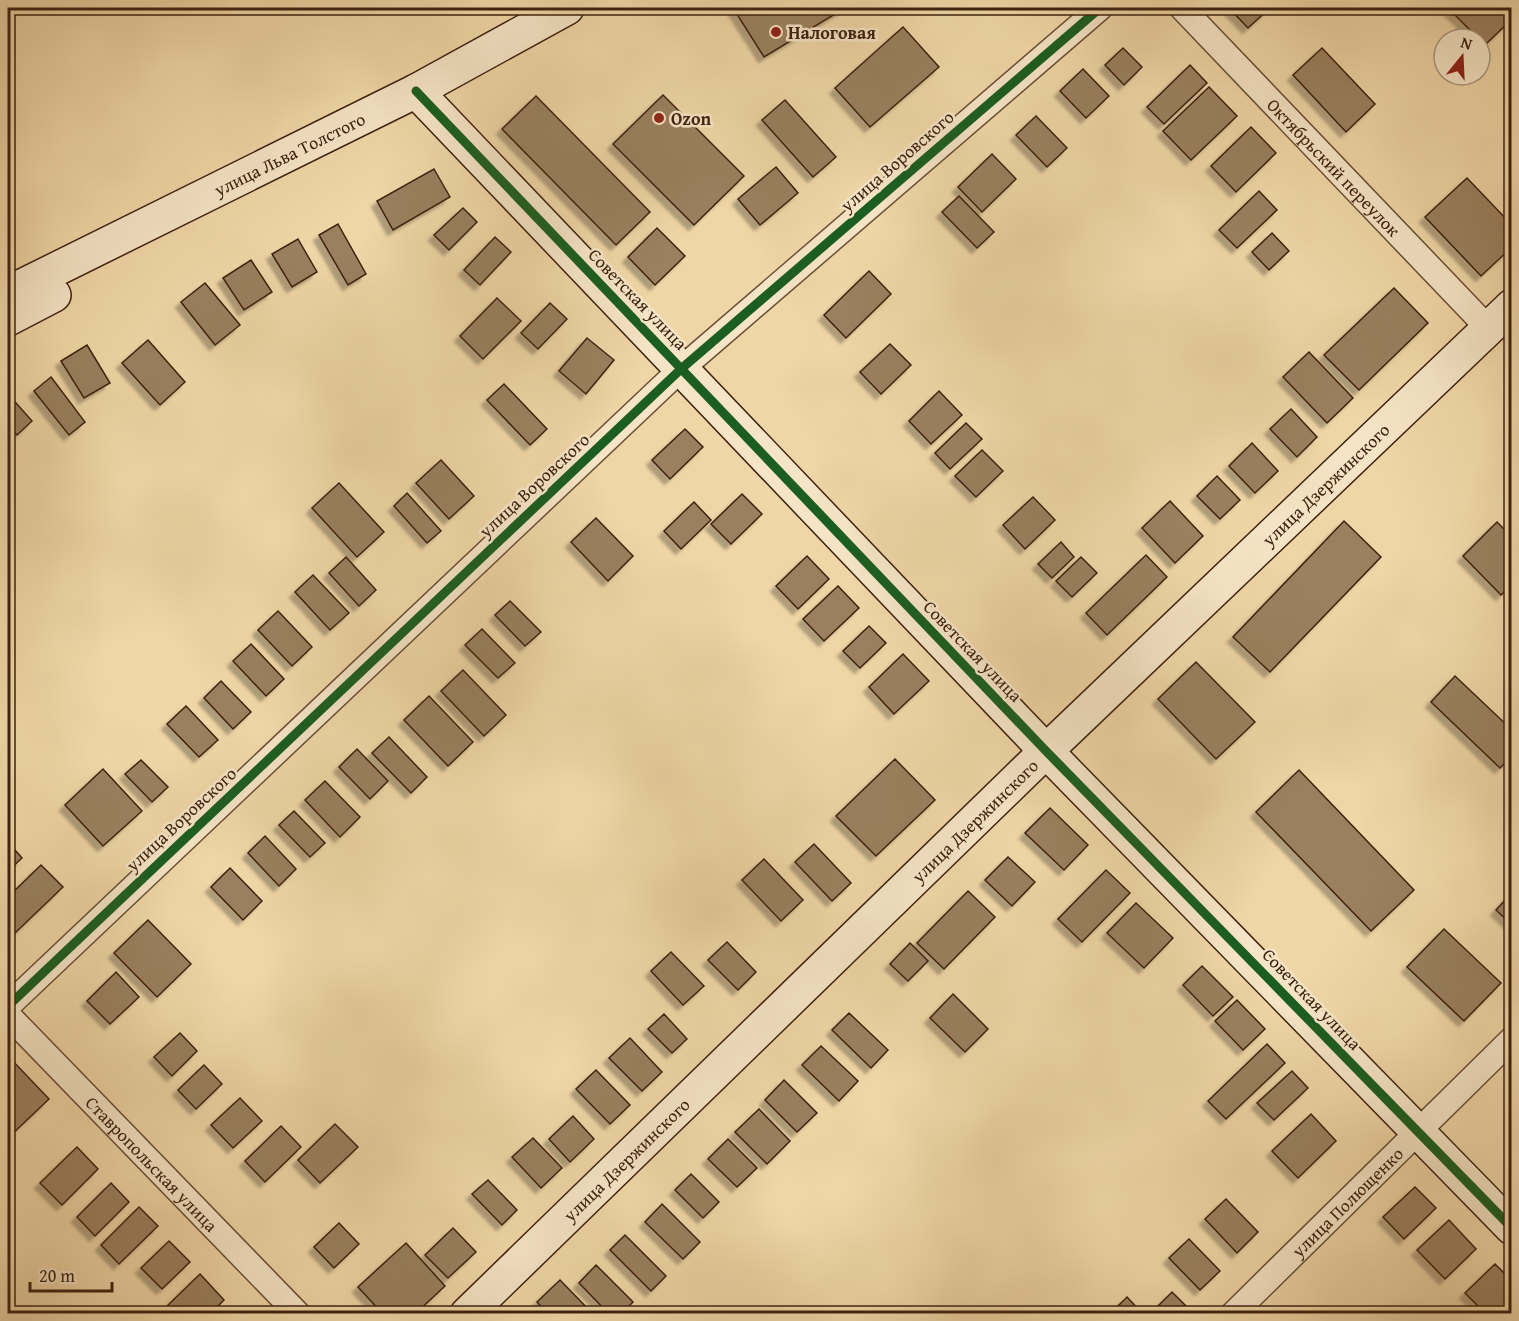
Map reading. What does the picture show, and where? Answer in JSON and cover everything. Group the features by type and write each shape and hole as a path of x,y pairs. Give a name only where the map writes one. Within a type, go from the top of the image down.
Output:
{"street":[{"name":"улица Льва Толстого","path":"8,319 420,96 567,8"},
{"name":"улица Воровского","path":"8,1006 681,369 1100,8"},
{"name":"Октябрьский переулок","path":"1182,8 1488,328"},
{"name":"улица Льва Толстого","path":"8,293 420,96"},
{"name":"Советская улица","path":"420,96 1046,751 1512,1228"},
{"name":"улица Дзержинского","path":"467,1314 1046,751 1512,306"},
{"name":"Ставропольская улица","path":"8,1015 298,1314"},
{"name":"улица Полющенко","path":"1233,1314 1512,1039"}],"building":[{"name":"Налоговая","path":"733,8 845,8 764,57"},
{"path":"1229,8 1270,8 1248,28"},
{"path":"1448,8 1510,8 1512,19 1492,38 1492,27 1467,27"},
{"path":"903,27 939,67 870,127 835,88"},
{"path":"1123,48 1142,67 1124,85 1105,65"},
{"path":"1322,48 1375,104 1346,132 1293,75"},
{"path":"1190,65 1207,83 1164,124 1147,107"},
{"path":"1083,69 1109,96 1086,118 1060,91"},
{"path":"1209,87 1237,116 1191,160 1163,131"},
{"path":"663,95 744,176 694,225 613,144"},
{"path":"536,96 650,212 616,245 502,129"},
{"path":"785,100 836,157 813,177 762,120"},
{"path":"1036,116 1067,148 1047,167 1016,135"},
{"path":"1251,127 1276,153 1236,192 1211,166"},
{"path":"992,154 1016,179 982,212 958,187"},
{"path":"776,167 798,193 760,225 738,199"},
{"path":"434,169 450,197 393,230 377,201"},
{"path":"1467,178 1512,225 1512,247 1481,276 1425,217"},
{"path":"1259,191 1277,210 1237,248 1219,230"},
{"path":"959,196 994,232 977,248 942,212"},
{"path":"463,208 477,222 449,250 434,235"},
{"path":"338,224 366,274 348,285 319,235"},
{"path":"657,228 685,256 655,285 628,257"},
{"path":"1272,233 1289,251 1269,270 1252,252"},
{"path":"495,237 511,252 480,285 464,270"},
{"path":"298,239 317,272 292,287 272,254"},
{"path":"251,260 272,292 244,310 223,278"},
{"path":"869,271 891,294 846,338 824,315"},
{"path":"205,283 240,325 215,345 181,302"},
{"path":"1394,288 1428,323 1359,390 1324,355"},
{"path":"497,298 521,321 483,359 460,336"},
{"path":"550,303 567,319 538,349 521,333"},
{"path":"587,338 614,360 586,394 559,371"},
{"path":"148,340 185,382 160,405 122,363"},
{"path":"890,344 911,365 881,394 860,372"},
{"path":"87,345 110,383 84,398 61,361"},
{"path":"1309,352 1353,398 1327,423 1283,377"},
{"path":"51,377 85,422 69,435 34,391"},
{"path":"504,384 547,429 530,445 487,400"},
{"path":"939,391 962,415 931,444 909,421"},
{"path":"8,394 32,421 17,435 8,425"},
{"path":"1291,409 1317,437 1297,457 1270,429"},
{"path":"966,423 982,439 950,469 935,453"},
{"path":"685,429 703,447 670,479 652,460"},
{"path":"1252,443 1278,471 1255,493 1229,466"},
{"path":"982,450 1003,471 976,497 955,476"},
{"path":"441,460 474,496 449,519 416,483"},
{"path":"1217,476 1240,500 1220,519 1197,496"},
{"path":"339,483 384,532 357,557 312,508"},
{"path":"407,493 441,531 427,543 394,506"},
{"path":"742,494 762,514 731,544 711,524"},
{"path":"1033,497 1055,520 1025,549 1003,525"},
{"path":"1170,501 1203,536 1175,563 1142,528"},
{"path":"694,502 711,520 681,549 664,531"},
{"path":"596,518 633,556 608,581 571,542"},
{"path":"1344,521 1381,557 1270,672 1233,637"},
{"path":"1497,522 1512,537 1512,585 1501,595 1463,556"},
{"path":"1061,542 1074,557 1052,578 1038,564"},
{"path":"1146,555 1167,577 1107,635 1086,613"},
{"path":"807,556 829,579 798,609 776,586"},
{"path":"346,557 376,590 359,606 329,573"},
{"path":"1081,557 1097,573 1072,597 1056,581"},
{"path":"313,575 349,613 330,630 295,592"},
{"path":"838,586 859,608 824,641 803,619"},
{"path":"510,601 541,632 525,646 495,615"},
{"path":"278,611 312,647 292,666 258,630"},
{"path":"869,626 886,643 860,668 843,651"},
{"path":"482,629 515,663 498,678 465,645"},
{"path":"251,644 284,679 266,696 233,661"},
{"path":"903,654 929,681 894,714 869,687"},
{"path":"1196,662 1255,722 1216,759 1158,699"},
{"path":"463,670 506,715 484,736 441,691"},
{"path":"1455,676 1512,730 1512,756 1500,768 1431,702"},
{"path":"221,681 251,712 233,729 204,698"},
{"path":"429,696 473,742 448,766 404,720"},
{"path":"186,706 218,740 199,757 167,724"},
{"path":"389,737 427,777 411,793 372,753"},
{"path":"357,749 388,781 370,799 339,767"},
{"path":"895,759 935,800 876,856 836,816"},
{"path":"141,760 168,787 152,802 125,774"},
{"path":"103,769 142,811 103,846 65,805"},
{"path":"1299,770 1414,890 1371,931 1256,812"},
{"path":"325,781 360,817 340,837 305,800"},
{"path":"1050,808 1088,845 1064,870 1025,833"},
{"path":"294,811 325,843 310,857 279,825"},
{"path":"265,836 296,869 279,886 248,853"},
{"path":"8,842 22,858 8,871"},
{"path":"814,844 851,883 832,901 795,862"},
{"path":"1008,857 1035,882 1012,906 985,880"},
{"path":"764,859 803,900 781,921 742,880"},
{"path":"41,865 63,887 15,933 8,926 8,897"},
{"path":"230,868 262,901 243,920 211,887"},
{"path":"1106,870 1130,893 1082,942 1058,919"},
{"path":"968,891 995,917 944,969 917,943"},
{"path":"1512,893 1512,925 1496,910"},
{"path":"1136,903 1173,938 1144,968 1107,933"},
{"path":"148,920 191,964 157,997 114,953"},
{"path":"1444,929 1501,983 1464,1021 1407,967"},
{"path":"727,942 756,972 738,990 708,960"},
{"path":"910,943 928,961 908,981 890,964"},
{"path":"671,952 704,986 683,1005 651,971"},
{"path":"1202,966 1233,997 1213,1016 1183,985"},
{"path":"116,972 139,997 110,1024 87,1001"},
{"path":"953,994 988,1029 965,1052 930,1018"},
{"path":"1237,1000 1265,1029 1243,1050 1215,1021"},
{"path":"849,1013 888,1050 871,1068 832,1030"},
{"path":"664,1014 687,1039 672,1053 648,1029"},
{"path":"180,1033 197,1051 172,1076 154,1057"},
{"path":"630,1038 662,1072 642,1091 609,1058"},
{"path":"1267,1044 1285,1063 1226,1119 1208,1101"},
{"path":"821,1046 858,1081 839,1101 802,1065"},
{"path":"8,1058 49,1099 8,1138"},
{"path":"204,1065 222,1084 196,1109 178,1090"},
{"path":"596,1070 630,1105 610,1124 576,1089"},
{"path":"1292,1071 1308,1088 1274,1120 1257,1103"},
{"path":"784,1080 817,1113 797,1132 765,1100"},
{"path":"240,1098 262,1121 233,1148 211,1125"},
{"path":"759,1109 790,1141 767,1164 735,1132"},
{"path":"1311,1114 1336,1141 1298,1178 1272,1151"},
{"path":"573,1116 594,1139 570,1162 549,1139"},
{"path":"335,1124 358,1147 320,1183 298,1160"},
{"path":"281,1126 301,1147 265,1182 245,1161"},
{"path":"533,1138 562,1168 541,1188 512,1157"},
{"path":"728,1139 757,1168 737,1187 708,1159"},
{"path":"77,1147 98,1169 62,1205 40,1183"},
{"path":"691,1174 719,1202 703,1218 675,1190"},
{"path":"488,1180 517,1210 502,1225 472,1194"},
{"path":"111,1183 129,1202 95,1236 77,1217"},
{"path":"1415,1187 1436,1208 1404,1239 1383,1217"},
{"path":"1226,1199 1258,1232 1237,1253 1205,1219"},
{"path":"662,1204 700,1242 683,1259 645,1222"},
{"path":"139,1207 158,1226 119,1264 101,1245"},
{"path":"1449,1220 1476,1249 1445,1279 1417,1250"},
{"path":"339,1223 359,1244 334,1268 314,1247"},
{"path":"453,1228 476,1252 448,1278 425,1255"},
{"path":"625,1235 666,1276 651,1291 610,1250"},
{"path":"1189,1239 1220,1271 1200,1290 1169,1258"},
{"path":"169,1241 190,1262 162,1289 141,1268"},
{"path":"406,1243 445,1286 415,1314 383,1314 358,1287"},
{"path":"1495,1264 1512,1281 1512,1299 1496,1314 1486,1314 1465,1293"},
{"path":"596,1265 633,1302 621,1314 609,1314 579,1283"},
{"path":"200,1274 224,1300 210,1314 170,1314 165,1308"},
{"path":"560,1280 593,1314 548,1314 537,1302"},
{"path":"1172,1292 1188,1308 1182,1314 1155,1314 1153,1311"},
{"path":"1127,1297 1143,1314 1110,1314"}],"cycle path":[{"path":"8,1006 681,369 1100,8"},
{"path":"416,91 1046,751 1512,1228"}],"place":[{"name":"Налоговая","path":"776,32"},
{"name":"Ozon","path":"659,118"}]}
